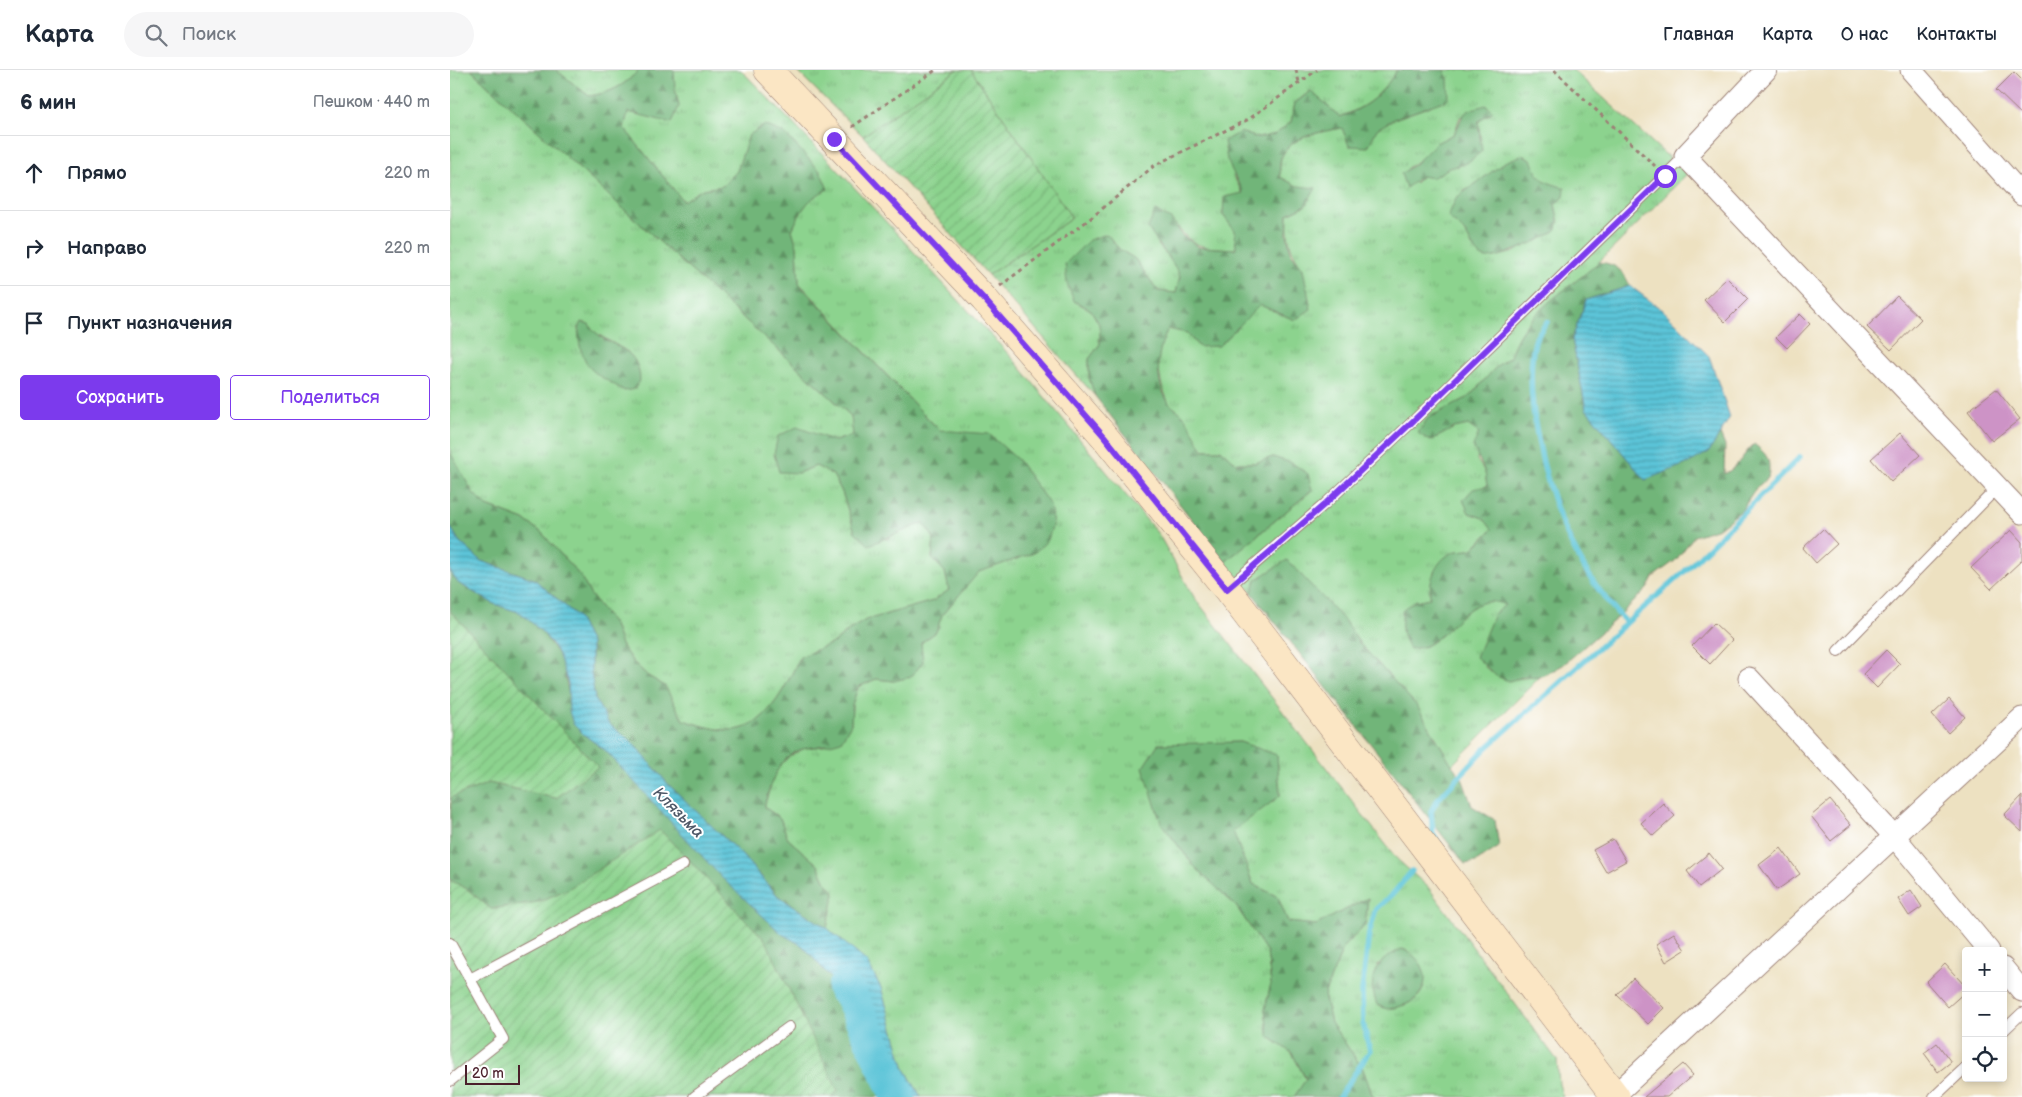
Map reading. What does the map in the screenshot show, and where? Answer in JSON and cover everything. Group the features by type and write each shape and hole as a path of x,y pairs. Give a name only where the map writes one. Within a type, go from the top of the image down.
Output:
{"street":[{"path":"768,70 984,299 1104,436 1227,589 1615,1096 2022,718"},
{"path":"1766,70 1686,156 2022,513"},
{"path":"1911,70 2022,195"},
{"path":"1748,678 1894,836 1986,947"},
{"path":"2007,973 2022,991"}],"lane":[{"path":"1227,589 1325,504 1403,431 1686,156"},
{"path":"1838,651 1998,487"},
{"path":"470,980 683,864"},
{"path":"450,943 503,1039 450,1081"},
{"path":"2007,1027 2022,1013"},
{"path":"694,1097 789,1026"},
{"path":"1934,1097 1962,1071"}],"path":[{"path":"834,139 936,70"},
{"path":"1296,70 1299,82"},
{"path":"984,299 1091,218 1155,165 1249,119 1317,70"},
{"path":"1554,70 1665,176"}],"green space":[{"path":"450,70 471,70 851,416 853,435 835,441 816,435 798,473 816,466 833,475 842,492 855,532 887,539 903,529 923,522 934,538 932,558 945,572 949,590 933,601 866,620 849,630 835,642 800,657 777,700 769,710 751,725 733,730 704,726 683,720 665,686 648,676 633,662 621,645 614,625 590,594 581,577 541,532 524,520 487,506 472,493 450,452","holes":["578,328 594,332 628,352 625,391 598,373 587,360 580,341"]},
{"path":"471,70 556,70 589,96 617,88 639,70 674,70 675,89 679,106 672,123 628,112 624,128 683,201 703,189 723,186 737,171 749,135 765,125 785,134 820,171 828,189 806,205 792,230 797,246 799,284 939,430 989,434 1018,460 1050,505 1053,523 1048,540 1034,553 979,572 942,615 936,632 921,643 923,662 911,677 894,681 876,679 858,687 852,705 851,724 841,741 797,751 789,756 777,771 764,807 780,818 788,839 818,865 826,882 835,893 827,928 778,896 740,853 669,785 632,742 609,724 595,699 591,672 591,643 577,616 534,579 481,561 459,541 450,526 450,452 473,493 487,506 524,520 541,532 581,577 590,594 614,625 621,645 633,662 648,676 665,686 683,720 718,729 740,729 751,725 760,718 777,700 800,657 835,642 849,630 866,620 933,601 949,590 945,572 932,558 934,538 923,523 869,545 855,532 842,492 833,475 816,466 798,473 779,472 774,454 778,436 797,427 835,441 853,435 851,416"},
{"path":"556,70 639,70 617,88 589,96"},
{"path":"673,70 741,70 839,171 1014,360 1159,535 1194,597 1397,859 1428,887 1557,1060 1559,1084 1563,1097 1373,1097 1363,1069 1331,1023 1324,995 1344,946 1365,926 1368,898 1316,925 1287,922 1278,897 1253,884 1232,830 1280,796 1277,756 1240,742 1215,743 1161,823 1194,866 1236,906 1267,952 1271,983 1265,1010 1269,1037 1292,1053 1306,1080 1294,1097 921,1097 905,1069 881,988 867,962 827,928 834,892 826,882 818,865 788,839 780,818 764,807 775,772 788,757 805,748 824,746 851,724 852,705 858,687 876,679 894,681 922,662 921,643 936,632 942,615 978,572 1034,553 939,430 799,283 797,246 792,230 800,213 812,197 820,171 785,134 749,135 737,171 723,186 703,189 683,201 624,128 628,111 679,106","holes":["1403,949 1410,953 1420,964 1423,971 1424,987 1414,1000 1396,1008 1377,965"]},
{"path":"796,70 957,70 863,136"},
{"path":"957,70 971,70 1072,218 988,275 863,136"},
{"path":"971,70 1397,70 1385,87 1373,99 1340,117 1310,91 1295,103 1291,122 1276,134 1258,138 1240,132 1234,177 1243,194 1225,197 1223,215 1235,231 1236,249 1206,247 1192,242 1171,219 1158,245 1171,259 1180,276 1176,293 1158,291 1135,259 1119,249 1107,234 1074,301 1091,310 1100,326 1100,344 1089,359 1089,378 1095,396 988,275 1072,218"},
{"path":"1397,70 1444,70 1448,79 1449,99 1394,119 1377,129 1368,147 1349,146 1342,128 1316,133 1299,139 1285,150 1281,158 1280,177 1297,186 1316,188 1306,205 1288,214 1287,234 1291,253 1303,269 1311,309 1295,320 1260,305 1219,346 1199,347 1187,333 1168,329 1164,338 1158,366 1164,394 1169,403 1184,416 1203,450 1222,450 1236,463 1255,463 1273,457 1292,463 1308,474 1312,490 1225,562 1095,396 1089,378 1089,359 1100,344 1100,326 1091,310 1074,301 1067,283 1065,264 1089,240 1107,234 1119,249 1135,259 1158,291 1176,293 1180,276 1148,228 1155,211 1171,219 1183,236 1199,247 1236,249 1235,231 1223,215 1224,197 1243,193 1227,160 1224,141 1240,132 1258,138 1276,134 1291,122 1295,103 1311,91 1340,117 1350,113 1373,99"},
{"path":"1444,70 1573,70 1687,174 1600,261 1535,315 1516,341 1510,357 1498,365 1469,397 1428,418 1430,441 1454,428 1468,425 1480,433 1477,460 1485,472 1487,486 1469,513 1483,518 1492,529 1471,550 1457,551 1430,598 1415,601 1424,647 1464,612 1482,602 1494,600 1506,605 1487,633 1485,667 1506,679 1540,677 1452,765 1417,706 1360,644 1344,620 1256,580 1252,593 1225,562 1312,490 1273,457 1255,463 1236,463 1222,450 1203,450 1184,416 1169,404 1162,386 1158,367 1159,347 1168,329 1187,333 1199,347 1233,332 1260,305 1295,320 1303,269 1290,243 1288,214 1306,205 1297,186 1280,177 1280,160 1292,144 1308,136 1342,128 1368,147 1376,129 1394,119 1431,106 1448,79","holes":["1493,111 1478,122 1481,140 1458,166 1449,167 1441,173 1422,176 1415,183 1407,168 1440,142 1454,134 1460,117","1505,162 1545,182 1564,188 1555,204 1559,223 1514,252 1495,257 1472,246 1463,229 1464,191 1482,181"]},
{"path":"1486,105 1493,111 1478,122 1482,151 1467,163 1449,168 1432,178 1422,176 1406,188 1401,174 1416,163 1436,143 1454,134 1467,111"},
{"path":"1522,155 1531,159 1539,176 1552,184 1565,188 1564,197 1555,204 1558,221 1556,230 1544,238 1511,252 1486,258 1474,250 1465,232 1448,217 1456,198 1505,162"},
{"path":"1599,262 1610,264 1618,269 1625,276 1630,286 1586,300 1572,339 1586,409 1645,480 1708,452 1720,434 1725,446 1724,474 1737,464 1754,444 1763,451 1769,462 1768,478 1757,487 1742,510 1719,528 1694,536 1676,560 1653,577 1647,589 1617,618 1563,665 1540,677 1523,677 1509,681 1496,676 1476,657 1494,614 1505,605 1493,602 1482,603 1472,608 1435,640 1423,647 1410,649 1404,639 1402,630 1403,609 1415,601 1430,598 1431,583 1435,570 1444,558 1457,551 1472,549 1492,529 1483,518 1469,513 1463,500 1473,489 1487,486 1485,472 1473,446 1479,433 1468,425 1454,428 1430,441 1418,433 1428,418 1469,397 1498,365 1510,357 1516,341 1535,315"},
{"path":"582,322 589,324 603,338 620,347 633,358 638,367 640,380 635,389 625,391 600,376 588,366 582,354 579,340"},
{"path":"1287,560 1344,620 1360,644 1417,706 1452,765 1462,778 1472,806 1495,820 1499,847 1476,862 1465,864 1252,593 1256,580"},
{"path":"450,571 458,583 494,604 521,613 543,633 559,656 564,669 569,696 583,734 606,751 782,934 803,946 840,988 869,1033 874,1047 877,1074 885,1097 831,1097 838,1091 568,889 538,902 491,909 467,889 450,880 451,797 489,783 556,798 597,767 450,611"},
{"path":"450,611 598,767 556,798 489,783 452,797 450,800"},
{"path":"1240,742 1277,755 1280,796 1233,831 1253,884 1278,897 1288,922 1316,925 1368,898 1365,926 1344,946 1324,995 1331,1023 1363,1069 1373,1097 1294,1097 1306,1079 1292,1053 1269,1037 1265,1010 1271,983 1267,952 1236,906 1194,866 1161,823 1143,767 1158,744"},
{"path":"660,830 766,941 838,1091 831,1097 450,1097 450,880 467,889 491,909 538,902 568,889"},
{"path":"1402,949 1416,958 1424,970 1424,984 1416,998 1410,1003 1387,1009 1377,1005 1374,995 1373,977 1380,964 1386,958"}],"water":[{"path":"1630,286 1665,312 1709,356 1730,417 1709,452 1689,463 1645,480 1586,409 1572,339 1586,300"},
{"path":"450,526 459,541 481,561 534,579 577,616 591,643 591,672 595,699 609,724 632,742 669,785 740,853 778,896 827,928 867,962 881,988 905,1069 921,1097 885,1097 877,1074 874,1047 869,1033 840,988 803,946 782,934 722,878 606,751 573,724 569,711 568,683 559,656 552,644 521,613 494,604 458,583 450,571"}],"building":[{"path":"2014,72 2022,80 2022,115 1996,90"},
{"path":"1727,278 1748,299 1725,322 1704,300"},
{"path":"1897,296 1921,319 1891,350 1867,327"},
{"path":"1800,314 1810,324 1787,348 1776,337"},
{"path":"1996,389 2020,419 1992,441 1968,411"},
{"path":"1900,433 1920,455 1891,482 1871,459"},
{"path":"1823,529 1837,544 1816,563 1803,548"},
{"path":"2011,530 2022,542 2022,560 1991,589 1971,568"},
{"path":"1714,623 1732,640 1710,664 1692,646"},
{"path":"1886,650 1900,664 1877,688 1863,674"},
{"path":"1949,699 1965,717 1948,733 1932,715"},
{"path":"2022,796 2022,832 2004,815"},
{"path":"1830,800 1851,825 1831,841 1811,816"},
{"path":"1663,803 1675,816 1653,836 1641,823"},
{"path":"1613,839 1626,861 1606,872 1593,850"},
{"path":"1781,848 1800,874 1777,890 1759,865"},
{"path":"1709,853 1722,869 1699,887 1687,871"},
{"path":"1911,890 1922,907 1909,916 1898,899"},
{"path":"1674,933 1685,950 1666,962 1656,944"},
{"path":"1945,964 1962,983 1962,995 1948,1007 1926,982"},
{"path":"1633,978 1664,1008 1648,1024 1617,995"},
{"path":"1937,1043 1951,1062 1938,1072 1924,1053"},
{"path":"1683,1064 1693,1075 1667,1097 1644,1097"}],"waterway":[{"path":"1547,322 1536,339 1531,387 1538,439 1544,465 1559,514 1579,558 1600,592 1626,622"},
{"path":"1441,847 1433,834 1431,811 1439,798 1484,750 1686,570 1800,457"},
{"path":"1339,1097 1370,1051 1363,1023 1362,991 1369,933 1376,909 1392,895 1412,871"},
{"name":"Клязьма","path":"844,988 850,994 898,1097"}],"route":[{"path":"834,139 984,299 1104,436 1227,589 1325,504 1410,424 1665,176"}]}
